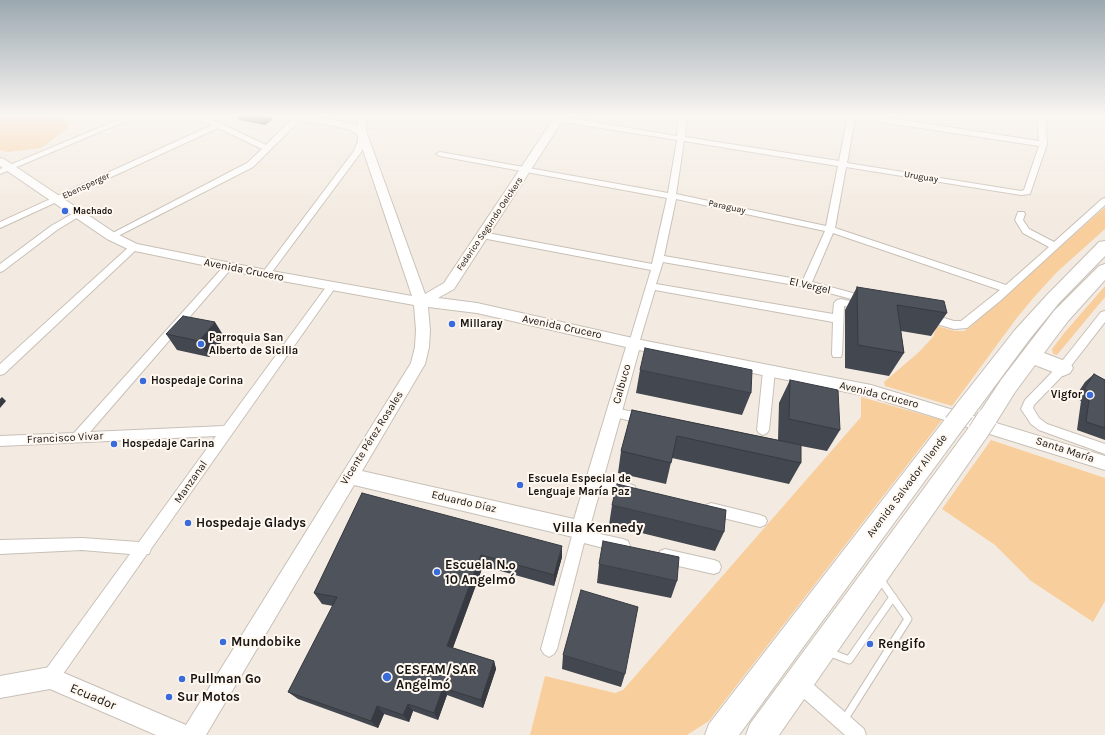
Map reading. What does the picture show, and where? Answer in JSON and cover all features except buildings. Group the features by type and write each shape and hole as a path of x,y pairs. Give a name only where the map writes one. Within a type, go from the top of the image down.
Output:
{"highway":[{"name":"Avenida Salvador Allende","path":"761,735 876,574 971,421 1022,334 1053,299 1105,246"},
{"name":"Avenida Salvador Allende","path":"719,733 971,421 1008,386 1062,316 1105,270"},
{"path":"1031,356 1063,368"}],"main road":[{"name":"Vicente Pérez Rosales","path":"193,735 418,364 422,347 422,302 368,149"},
{"name":"Federico Segundo Oelckers","path":"422,302 449,286 539,149"},
{"name":"Avenida Crucero","path":"0,161 5,170 58,199 77,214 111,236 134,247 228,267 422,302 471,307 634,343 882,394 1024,437"},
{"name":"Calbuco","path":"579,531 634,343"},
{"name":"Santa María","path":"1024,437 1105,463"},
{"name":"Eduardo Díaz","path":"349,476 573,528 579,531"},
{"path":"0,687 50,678"},
{"name":"Ecuador","path":"50,678 183,735"}],"street":[{"path":"5,170 55,149"},
{"name":"Ebensperger","path":"0,225 166,149"},
{"path":"111,236 239,172 250,165 266,149"},
{"path":"266,274 359,149"},
{"name":"Calbuco","path":"634,343 659,258 672,196 679,149"},
{"name":"Uruguay","path":"744,149 1024,193 1027,192 1041,149"},
{"path":"806,284 830,229 844,149"},
{"name":"Paraguay","path":"440,154 672,196 830,229 1007,289"},
{"path":"918,315 959,326 972,318 1007,289 1105,201"},
{"path":"0,269 54,228 77,214"},
{"path":"1021,214 1019,220 1026,231 1054,246"},
{"path":"482,235 656,268"},
{"path":"0,371 134,247"},
{"name":"El Vergel","path":"659,258 806,284 875,306 841,302 839,303 839,319"},
{"path":"78,437 228,267"},
{"name":"Manzanal","path":"50,678 332,285"},
{"path":"651,286 839,319 837,354"},
{"path":"1063,368 1105,315"},
{"name":"Santa María","path":"1063,368 1029,403 1027,409 1034,421 1060,434 1105,449"},
{"path":"763,430 769,371"},
{"path":"614,412 656,422"},
{"name":"Francisco Vivar","path":"0,441 227,431"},
{"path":"594,481 644,493"},
{"path":"698,506 760,521"},
{"name":"Calbuco","path":"549,649 579,531"},
{"name":"Eduardo Díaz","path":"579,531 637,549"},
{"path":"0,547 82,544 144,549"},
{"path":"652,553 714,567"},
{"path":"798,682 858,735"}],"lane":[{"path":"843,722 908,619 876,574"},
{"path":"822,650 849,660 893,597"}],"shaded area":[{"path":"0,149 30,149 7,152"},
{"path":"1105,207 1105,229 1057,272 1035,296 1016,319 952,406 885,386 884,382 919,352 933,337 937,326 955,331 964,331 970,327"},
{"path":"1105,286 1105,297 1057,355 1053,354 1052,349 1065,332"},
{"path":"861,397 942,420 709,721 687,735 530,735 545,676 615,693 623,690 861,417"},
{"path":"991,440 1105,478 1105,601 1093,622 1031,581 995,545 942,509"}],"place":[{"name":"Machado","path":"65,211"},
{"name":"Millaray","path":"452,324"},
{"name":"Parroquia San Alberto de Sicilia","path":"201,344"},
{"name":"Hospedaje Corina","path":"143,381"},
{"name":"Vigfor","path":"1090,395"},
{"name":"Hospedaje Carina","path":"114,444"},
{"name":"Escuela Especial de Lenguaje María Paz","path":"520,485"},
{"name":"Hospedaje Gladys","path":"188,523"},
{"name":"Escuela N.º 10 Angelmó","path":"437,572"},
{"name":"Mundobike","path":"223,642"},
{"name":"Rengifo","path":"870,644"},
{"name":"CESFAM/SAR Angelmó","path":"387,677"},
{"name":"Pullman Go","path":"182,679"},
{"name":"Sur Motos","path":"169,697"}],"district":[{"name":"Villa Kennedy","path":"598,528"}]}
